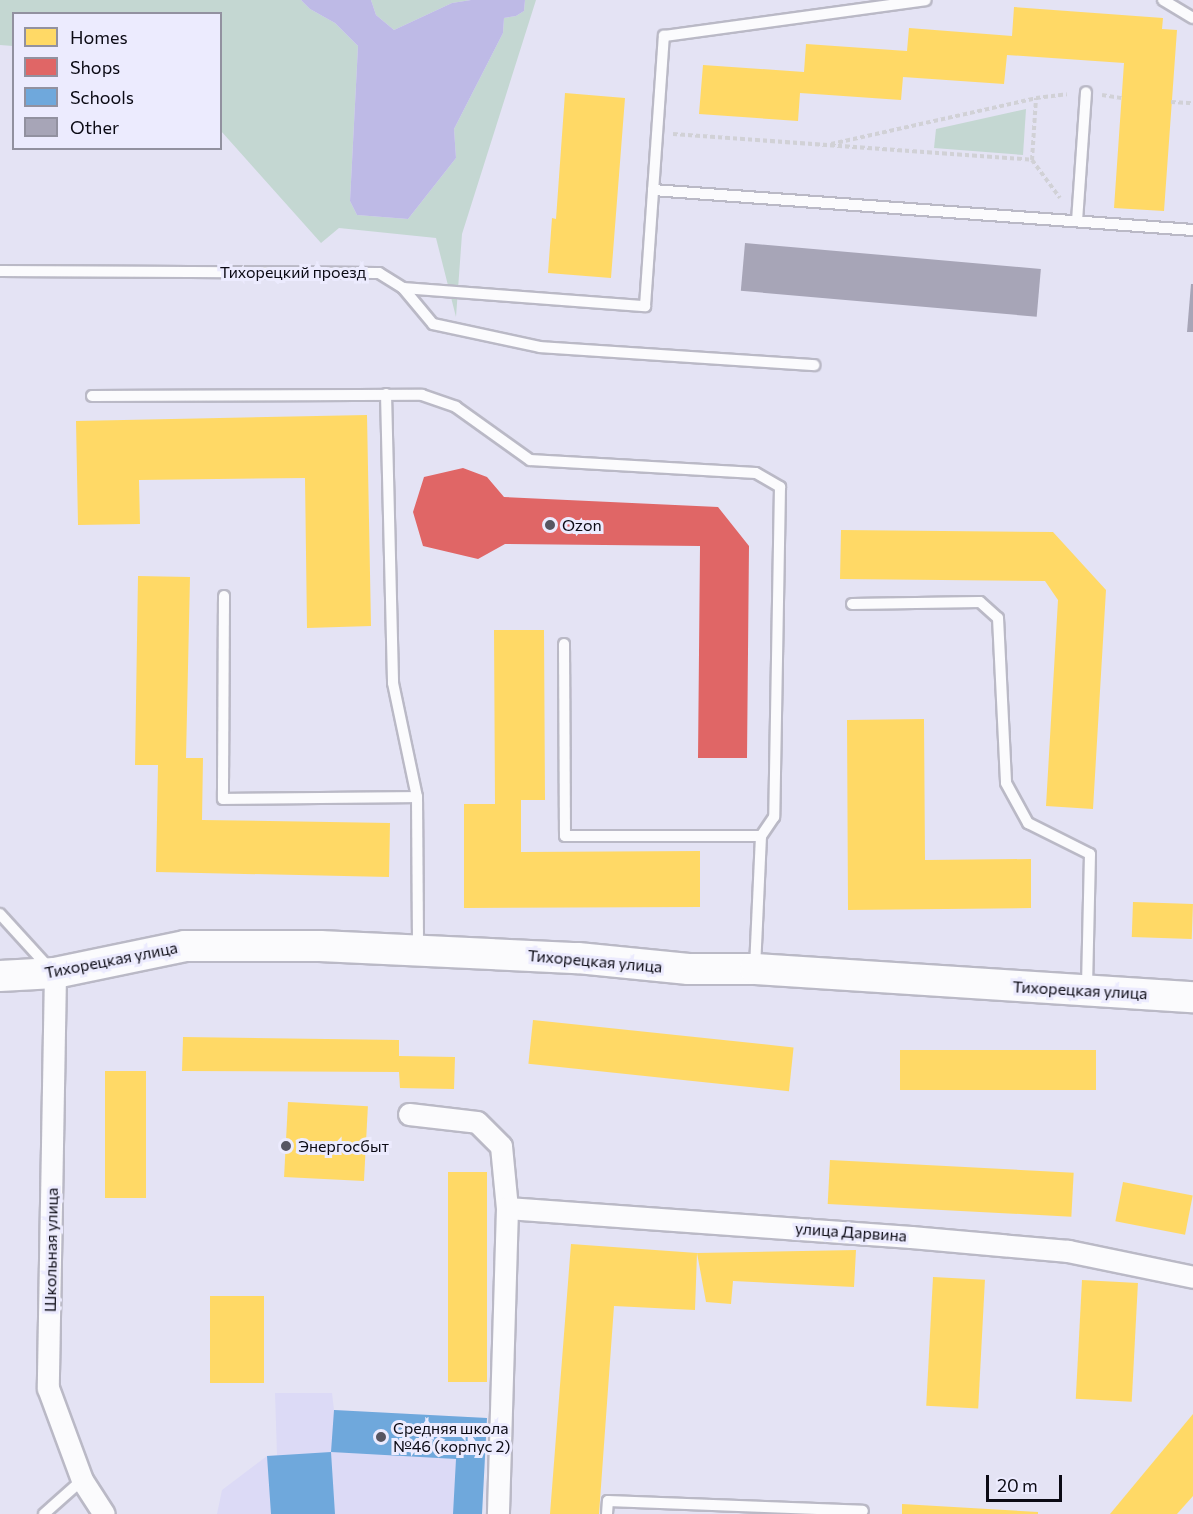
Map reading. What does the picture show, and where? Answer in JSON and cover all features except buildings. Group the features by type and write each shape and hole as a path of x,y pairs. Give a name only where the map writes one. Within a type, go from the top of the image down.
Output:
{"street":[{"name":"Тихорецкая улица","path":"0,976 55,973 185,946 418,949 578,958 688,969 755,969 1193,997"},
{"name":"Школьная улица","path":"55,973 48,1388 82,1480 104,1514"},
{"path":"409,1114 477,1122 501,1146 507,1208 498,1514"},
{"name":"улица Дарвина","path":"507,1208 911,1237 1068,1251 1193,1276"}],"lane":[{"path":"403,288 645,306 664,36 926,0"},
{"path":"1163,0 1193,18"},
{"path":"1077,221 1086,92"},
{"path":"653,190 1193,229"},
{"name":"Тихорецкий проезд","path":"0,271 379,273 403,288 434,324 540,347 814,364"},
{"path":"386,394 393,683 417,797 418,949"},
{"path":"92,396 422,395 456,407 530,460 756,473 780,487 774,817 761,836 755,969"},
{"path":"224,596 223,799 417,797"},
{"path":"852,604 980,602 998,618 1006,783 1028,823 1090,854 1088,989"},
{"path":"564,644 565,836 761,836"},
{"path":"0,914 55,973"},
{"path":"44,1514 82,1480"},
{"path":"607,1514 608,1501 863,1511"}],"path":[{"path":"825,145 1036,98 1086,92 1122,98"},
{"path":"1036,98 1032,160 1077,221"},
{"path":"1172,102 1193,103"},
{"path":"657,133 1032,160"}],"shaded area":[{"path":"0,0 301,0 310,9 335,23 358,46 350,201 357,215 408,219 456,158 454,129 503,33 504,18 516,16 524,11 525,0 536,0 462,234 456,317 436,238 339,228 321,243 222,132 222,12 12,12 12,46 0,45"},
{"path":"301,0 371,0 376,15 394,30 452,3 471,0 525,0 524,11 516,16 504,18 503,33 454,129 456,158 408,219 357,215 350,201 358,46 335,23 310,9"},
{"path":"371,0 471,0 452,3 394,30 376,15"},
{"path":"1026,109 1023,155 934,148 936,129"},
{"name":"Средняя школа №46 (корпус 2)","path":"275,1393 332,1393 334,1410 487,1418 482,1514 217,1514 222,1490 267,1456 277,1455"}],"place":[{"name":"Ozon","path":"550,525"},
{"name":"Энергосбыт","path":"286,1146"},
{"name":"Средняя школа №46 (корпус 2)","path":"381,1437"}]}
